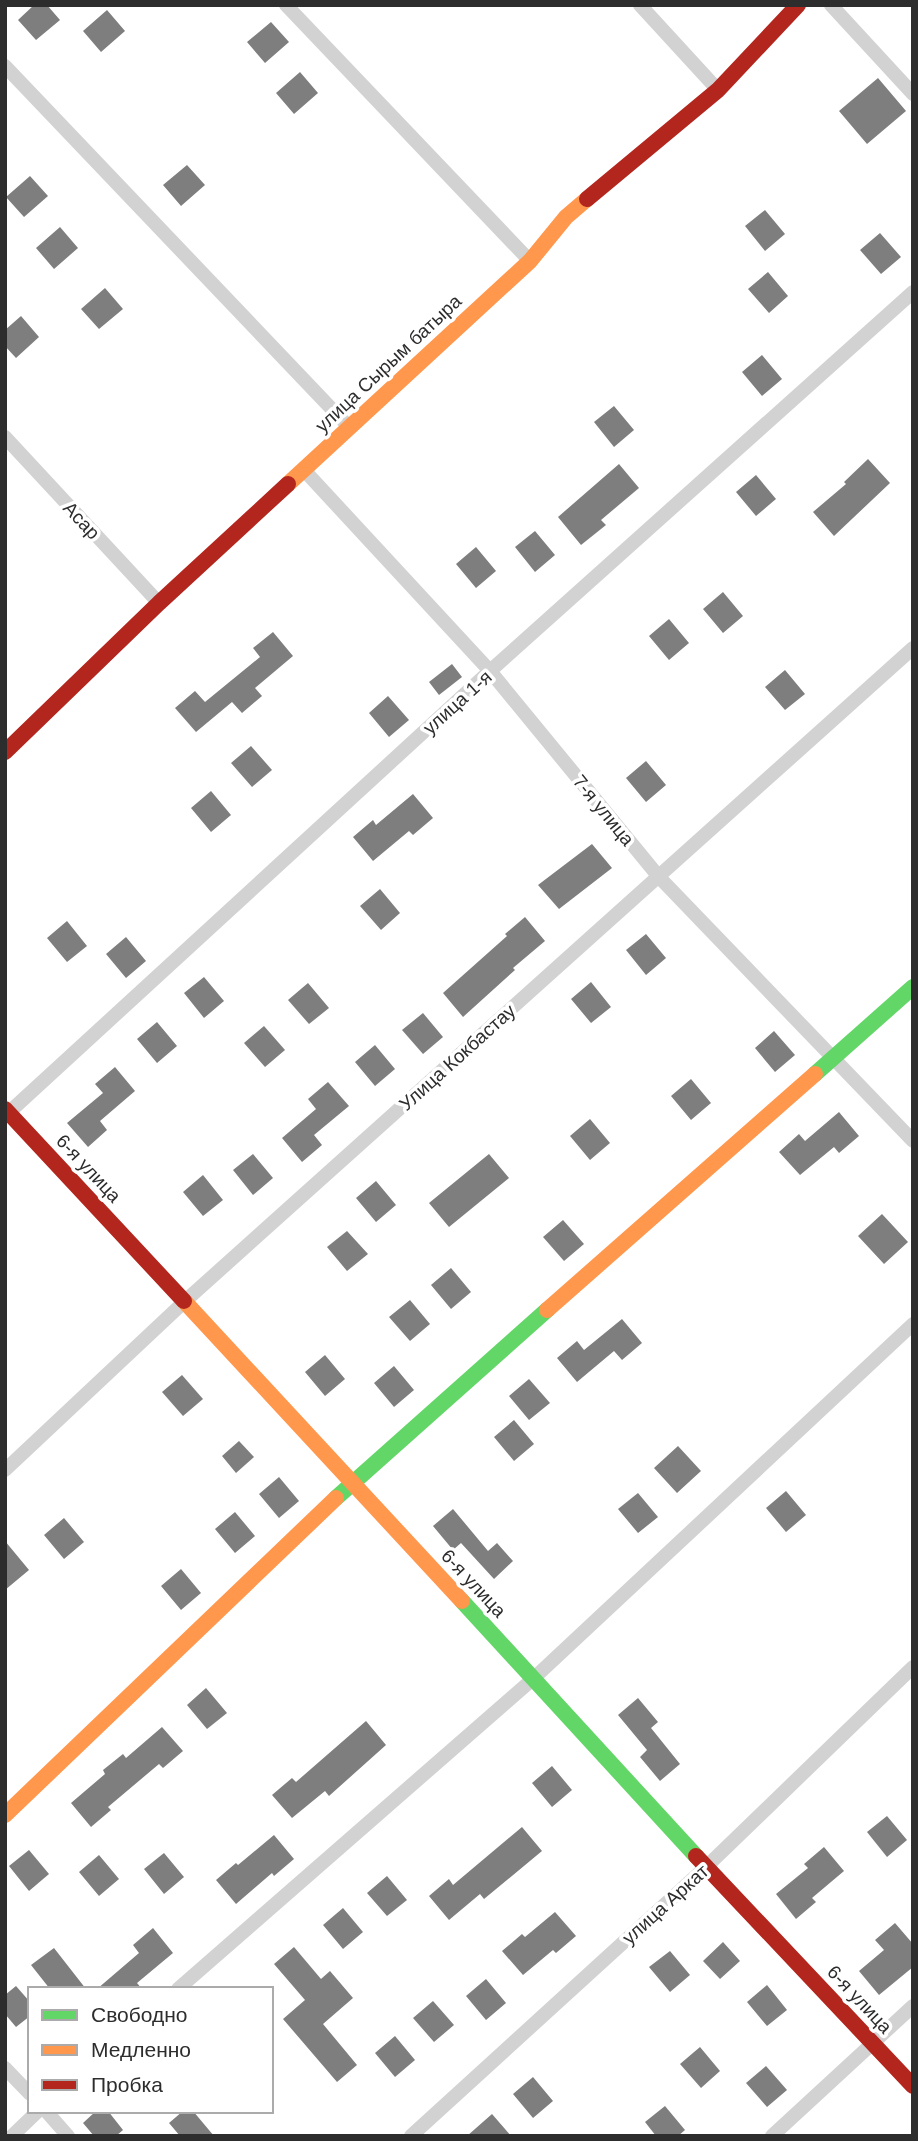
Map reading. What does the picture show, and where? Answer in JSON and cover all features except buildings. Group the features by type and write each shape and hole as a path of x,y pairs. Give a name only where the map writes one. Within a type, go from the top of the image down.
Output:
{"street":[{"path":"286,5 530,261"},
{"path":"640,5 719,90"},
{"name":"улица Сырым батыра","path":"5,752 348,426 530,261 566,217 719,90 798,5"},
{"path":"831,5 913,94"},
{"path":"5,66 348,426"},
{"name":"улица 1-я","path":"7,1113 490,671 913,292"},
{"name":"Асар","path":"5,437 159,603"},
{"name":"7-я улица","path":"304,470 490,671 659,877 913,1141"},
{"name":"Улица Кокбастау","path":"5,1470 184,1302 913,648"},
{"path":"5,1815 352,1482 913,986"},
{"name":"6-я улица","path":"7,1113 534,1678 706,1867 913,2086"},
{"path":"180,1987 534,1678 913,1324"},
{"name":"улица Аркат","path":"411,2136 706,1867 913,1667"},
{"path":"772,2136 913,2006"},
{"path":"5,2068 28,2092"},
{"path":"12,2136 36,2113"},
{"path":"48,2113 68,2136"}],"traffic: fast":[{"path":"815,1074 913,987"},
{"path":"336,1498 547,1310"},
{"path":"462,1601 696,1856"}],"traffic: slow":[{"path":"288,484 530,261 566,217 587,199"},
{"path":"547,1310 815,1074"},
{"path":"184,1301 462,1601"},
{"path":"5,1815 336,1498"}],"traffic: jam":[{"path":"587,199 718,90 798,5"},
{"path":"5,752 159,603 288,484"},
{"path":"5,1109 184,1301"},
{"path":"696,1856 913,2086"}]}
